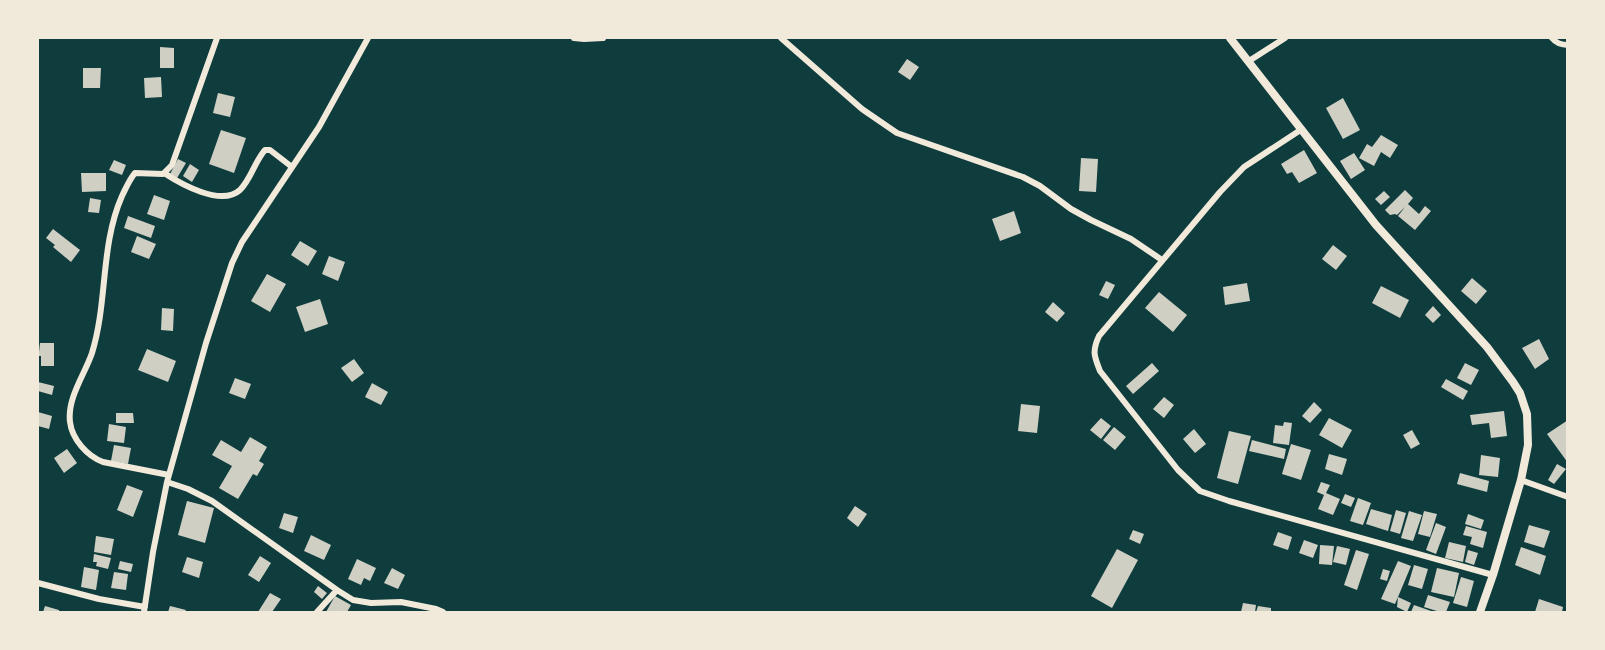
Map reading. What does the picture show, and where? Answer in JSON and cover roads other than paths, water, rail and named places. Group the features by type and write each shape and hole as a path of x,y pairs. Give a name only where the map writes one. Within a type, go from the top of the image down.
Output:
{"main road":[{"path":"1230,38 1376,225 1486,347 1513,382 1524,404 1528,420 1528,445 1521,480 1480,612"}],"street":[{"path":"164,173 172,165 217,38"},
{"path":"38,582 145,609 153,552 168,478 206,343 232,263 242,242 319,127 368,38"},
{"path":"574,38 603,38"},
{"path":"781,38 862,109 897,133 1023,177 1040,186 1071,209 1131,239 1162,260"},
{"path":"1250,61 1285,38"},
{"path":"1552,38 1556,42 1568,45"},
{"path":"1302,129 1244,167 1220,192 1099,336 1094,346 1094,357 1100,371 1178,470 1200,491 1228,501 1493,575"},
{"path":"292,167 270,150 265,150 240,190 232,195 211,194 191,189 164,173 135,173 130,179 113,221 107,248 97,332 91,354 76,389 69,421 76,440 95,459 168,478 212,501 353,600 371,603 402,602 443,612"},
{"path":"1521,480 1568,497"},
{"path":"317,612 336,590"}]}
